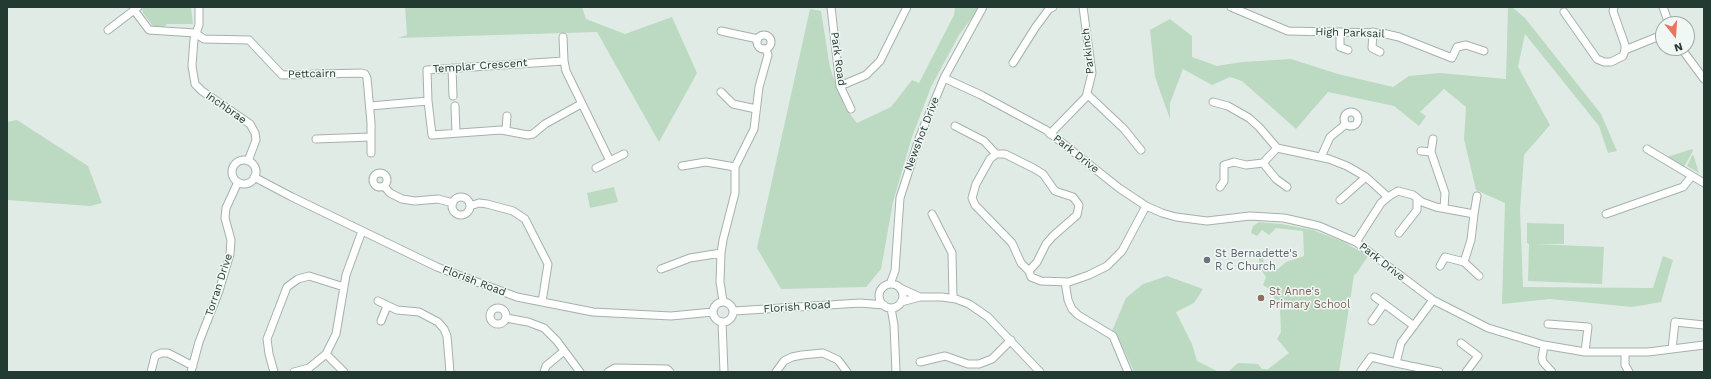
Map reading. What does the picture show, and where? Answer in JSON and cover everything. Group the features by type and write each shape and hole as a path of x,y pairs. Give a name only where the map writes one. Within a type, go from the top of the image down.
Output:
{"street":[{"name":"Inchbrae","path":"199,7 199,25 195,33 192,66 195,84 202,91 250,124 255,132 256,140 248,161"},
{"name":"Park Road","path":"831,7 840,86 851,109"},
{"path":"840,86 866,75 880,61 907,7"},
{"name":"Newshot Drive","path":"890,284 894,271 900,198 920,136 944,78 983,7"},
{"path":"1013,63 1034,28 1049,9 1053,7"},
{"name":"Parkinch","path":"1050,134 1086,98 1092,73 1089,40 1082,7"},
{"name":"High Parksail","path":"1231,7 1288,31 1373,32 1399,37 1452,58 1457,47 1466,45 1484,52"},
{"path":"1564,12 1597,59 1604,62 1611,62 1623,56 1625,50 1625,45 1613,11 1614,7"},
{"path":"108,30 136,8 149,30 195,33"},
{"path":"721,31 758,39 763,36 770,39 770,46 766,49"},
{"path":"1340,32 1340,47 1348,50"},
{"path":"1373,32 1372,48 1380,52"},
{"name":"Pettcairn","path":"195,33 204,39 249,40 282,75 365,74 368,78 371,154"},
{"path":"563,37 566,71 610,161"},
{"path":"758,39 758,46 762,49 766,49"},
{"path":"1625,50 1655,39"},
{"path":"723,301 720,282 720,253 735,193 735,167 754,129 759,87 768,56 766,49"},
{"path":"1687,56 1704,78"},
{"name":"Templar Crescent","path":"428,101 427,70 564,61"},
{"path":"452,68 453,96"},
{"name":"Park Drive","path":"944,78 981,95 1050,134 1119,188 1146,206 1176,217 1207,221 1250,216 1284,218 1319,226 1356,242 1433,300 1488,328 1544,345 1585,352 1625,353 1704,345"},
{"path":"721,92 733,104 756,108"},
{"path":"1087,94 1124,128 1141,150"},
{"path":"370,106 428,101 432,135 506,130 528,135 533,134 545,124 581,104"},
{"path":"1213,102 1228,106 1249,118 1277,148 1321,158 1347,166 1366,177 1388,197"},
{"path":"455,106 456,133"},
{"path":"506,130 507,116"},
{"path":"1321,158 1330,137 1346,124"},
{"path":"955,126 984,141 996,154"},
{"path":"316,139 371,137"},
{"path":"1433,140 1431,152 1445,193 1444,208"},
{"path":"1220,188 1224,181 1224,165 1234,162 1246,165 1263,163 1277,148"},
{"path":"1647,149 1704,183"},
{"path":"1421,151 1431,152"},
{"path":"596,168 624,154"},
{"path":"1028,271 1037,262 1046,244 1077,215 1079,205 1073,197 1055,191 1043,174 1035,168 1005,154 996,154 990,159 976,184 972,198 974,205 1012,243 1021,263 1028,271 1030,277 1041,281 1064,282 1089,275 1107,266 1122,251 1146,206"},
{"path":"241,160 248,161 254,166 254,177 249,182 238,182 233,176 233,168 237,162 241,160"},
{"path":"682,166 706,162 735,167"},
{"path":"1263,163 1276,179 1287,188"},
{"path":"1606,214 1683,187 1692,176"},
{"name":"Florish Road","path":"254,177 292,198 437,267 517,297 593,312 671,316 713,312"},
{"path":"1340,200 1366,177"},
{"name":"Torran Drive","path":"150,372 155,356 160,353 168,353 192,369 199,342 230,254 231,240 225,218 226,208 238,182"},
{"path":"384,186 390,193 402,199 415,201 438,199 453,204"},
{"path":"1356,242 1381,203 1388,197 1398,192 1413,195 1417,199 1444,208 1474,214"},
{"path":"1464,262 1471,240 1477,196"},
{"path":"470,206 469,201 461,197 456,199 453,204 453,209 460,215 466,214 470,206 479,203 487,204 513,211 525,219 548,264 542,302"},
{"path":"1399,232 1417,210 1417,199"},
{"path":"932,214 952,253 953,298"},
{"path":"294,372 309,368 326,354 336,334 346,275 362,231"},
{"path":"661,269 690,258 720,253"},
{"path":"1440,266 1445,257 1464,262 1479,276"},
{"name":"Newshot Drive","path":"894,271 899,287"},
{"path":"274,372 268,354 267,339 287,287 298,279 310,276 344,287"},
{"path":"1064,282 1068,300 1072,309 1078,315 1113,336 1128,372"},
{"path":"894,325 887,306 880,297 882,288 890,284 920,297"},
{"path":"896,372 894,325 903,297 899,287"},
{"name":"Florish Road","path":"860,303 880,297"},
{"path":"887,306 920,297 953,298 969,304 982,312 1011,340 1040,372"},
{"path":"1375,298 1414,326"},
{"path":"1396,363 1401,343 1433,300"},
{"path":"378,301 397,310 419,312 438,322 444,329 447,336 450,372"},
{"path":"723,301 729,303 734,311 730,319 722,322 716,320 713,312 717,304 723,301"},
{"name":"Florish Road","path":"734,311 860,303 887,306"},
{"path":"1372,321 1384,304"},
{"path":"381,321 388,306"},
{"path":"506,318 528,322 544,328 580,372"},
{"path":"722,322 724,372"},
{"path":"1672,349 1675,322 1704,325"},
{"path":"1548,324 1588,327 1585,352"},
{"path":"920,362 945,356 968,364 979,364 992,359 1011,340"},
{"path":"1461,343 1478,356 1466,372"},
{"path":"1544,345 1542,358 1543,362 1552,372"},
{"path":"544,372 546,366 564,351"},
{"path":"776,372 784,361 792,357 802,354 823,353 838,360 847,372"},
{"path":"1625,353 1625,365 1629,372"},
{"path":"326,354 344,372"},
{"path":"1361,371 1371,357 1439,372"},
{"path":"608,372 615,368 667,369 670,372"}],"green space":[{"path":"144,7 191,7 193,24 167,24 164,27 153,26 143,13 142,9"},
{"path":"405,7 582,7 586,19 625,34 672,17 697,73 659,142 597,32 398,38 407,35"},
{"path":"955,7 980,7 959,35 931,87 912,137 893,202 881,269 866,287 781,289 757,248 810,9 821,11 830,68 845,108 857,123 891,107 912,80 919,83 954,15"},
{"path":"1508,7 1512,7 1525,18 1601,114 1617,151 1608,153 1599,126 1525,34 1518,67 1550,125 1524,155 1520,210 1523,287 1653,288 1663,256 1673,260 1661,302 1632,307 1550,299 1502,304 1505,203 1476,190 1464,139 1466,107 1444,89 1420,112 1426,116 1419,126 1394,106 1328,92 1296,129 1242,81 1230,77 1212,85 1183,69 1170,103 1170,119 1155,77 1150,30 1170,19 1192,36 1192,57 1217,66 1242,62 1291,59 1338,74 1393,87 1409,76 1440,73 1506,79"},
{"path":"17,120 88,166 102,203 90,206 7,200 7,122"},
{"path":"1692,149 1693,151 1684,167 1667,157"},
{"path":"1693,154 1699,173 1687,166"},
{"path":"614,187 618,202 590,208 587,193"},
{"path":"1259,222 1281,224 1313,230 1344,242 1368,256 1354,275 1339,372 1228,372 1238,363 1258,364 1262,369 1268,369 1289,353 1277,339 1281,332 1280,308 1269,289 1263,285 1266,277 1259,266 1259,257 1263,257 1265,270 1278,269 1286,262 1304,256 1303,231 1276,228 1269,235 1262,230 1257,236 1251,233 1253,226"},
{"path":"1527,223 1564,224 1564,244 1534,244 1604,247 1602,284 1528,281 1529,244 1527,243"},
{"path":"1167,276 1203,289 1194,303 1176,312 1192,344 1197,361 1219,372 1134,372 1118,337 1112,331 1126,298 1143,284"}],"place":[{"name":"St Bernadette's R C Church","path":"1207,260"},
{"name":"St Anne's Primary School","path":"1261,298"}]}
